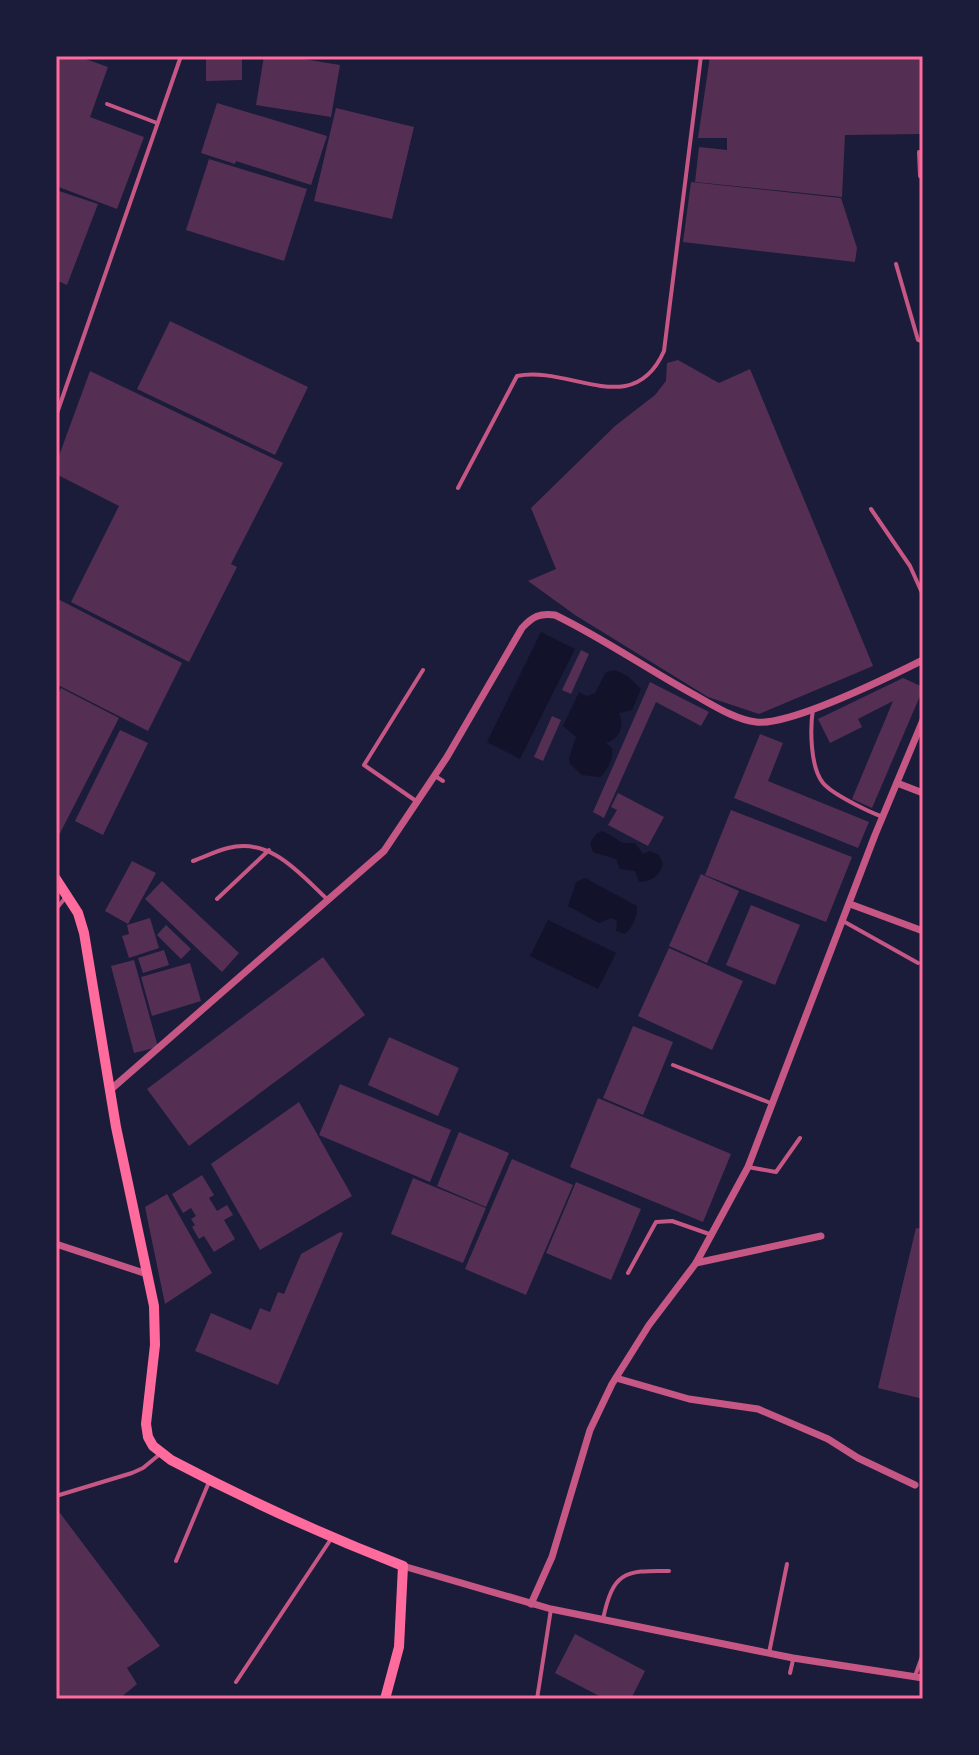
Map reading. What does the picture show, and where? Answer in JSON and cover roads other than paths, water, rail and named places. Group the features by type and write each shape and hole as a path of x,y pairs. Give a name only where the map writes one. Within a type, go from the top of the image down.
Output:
{"main road":[{"path":"56,879 78,913 84,933 109,1091 154,1306 156,1330 146,1424 148,1437 161,1454 210,1481 331,1539 403,1566 399,1647 385,1699"}],"street":[{"path":"109,1091 384,851 435,776 522,628 531,618 542,613 566,620 693,694 755,722 778,721 813,709 921,665"},
{"path":"531,1604 552,1557 590,1430 616,1378 649,1325 696,1263 748,1167 923,720"},
{"path":"897,783 923,793"},
{"path":"850,904 923,931"},
{"path":"696,1263 821,1236"},
{"path":"56,1244 147,1274"},
{"path":"616,1378 689,1399 758,1409 828,1439 858,1458 915,1485"},
{"path":"403,1566 551,1609 793,1658 919,1677"}],"lane":[{"path":"56,416 181,56"},
{"path":"458,488 517,376 544,375 613,388 628,387 647,379 657,367 664,351 701,56"},
{"path":"107,104 157,124"},
{"path":"919,152 920,176 923,179"},
{"path":"896,264 918,340 923,342"},
{"path":"871,509 910,566 923,595"},
{"path":"418,802 364,765 423,670"},
{"path":"813,709 813,756 823,783 864,810 883,817"},
{"path":"435,776 443,781"},
{"path":"193,861 229,847 269,850 287,862 328,900"},
{"path":"217,899 269,850"},
{"path":"56,909 68,895"},
{"path":"843,921 918,963"},
{"path":"673,1065 773,1104"},
{"path":"748,1167 776,1172 800,1138"},
{"path":"628,1273 656,1222 672,1221 712,1235"},
{"path":"56,1496 132,1473 161,1454"},
{"path":"176,1561 210,1481"},
{"path":"236,1682 331,1539"},
{"path":"769,1653 787,1564"},
{"path":"603,1619 613,1585 620,1577 643,1570 669,1571"},
{"path":"537,1699 551,1609"},
{"path":"919,1677 923,1654"},
{"path":"790,1673 793,1658"}]}
